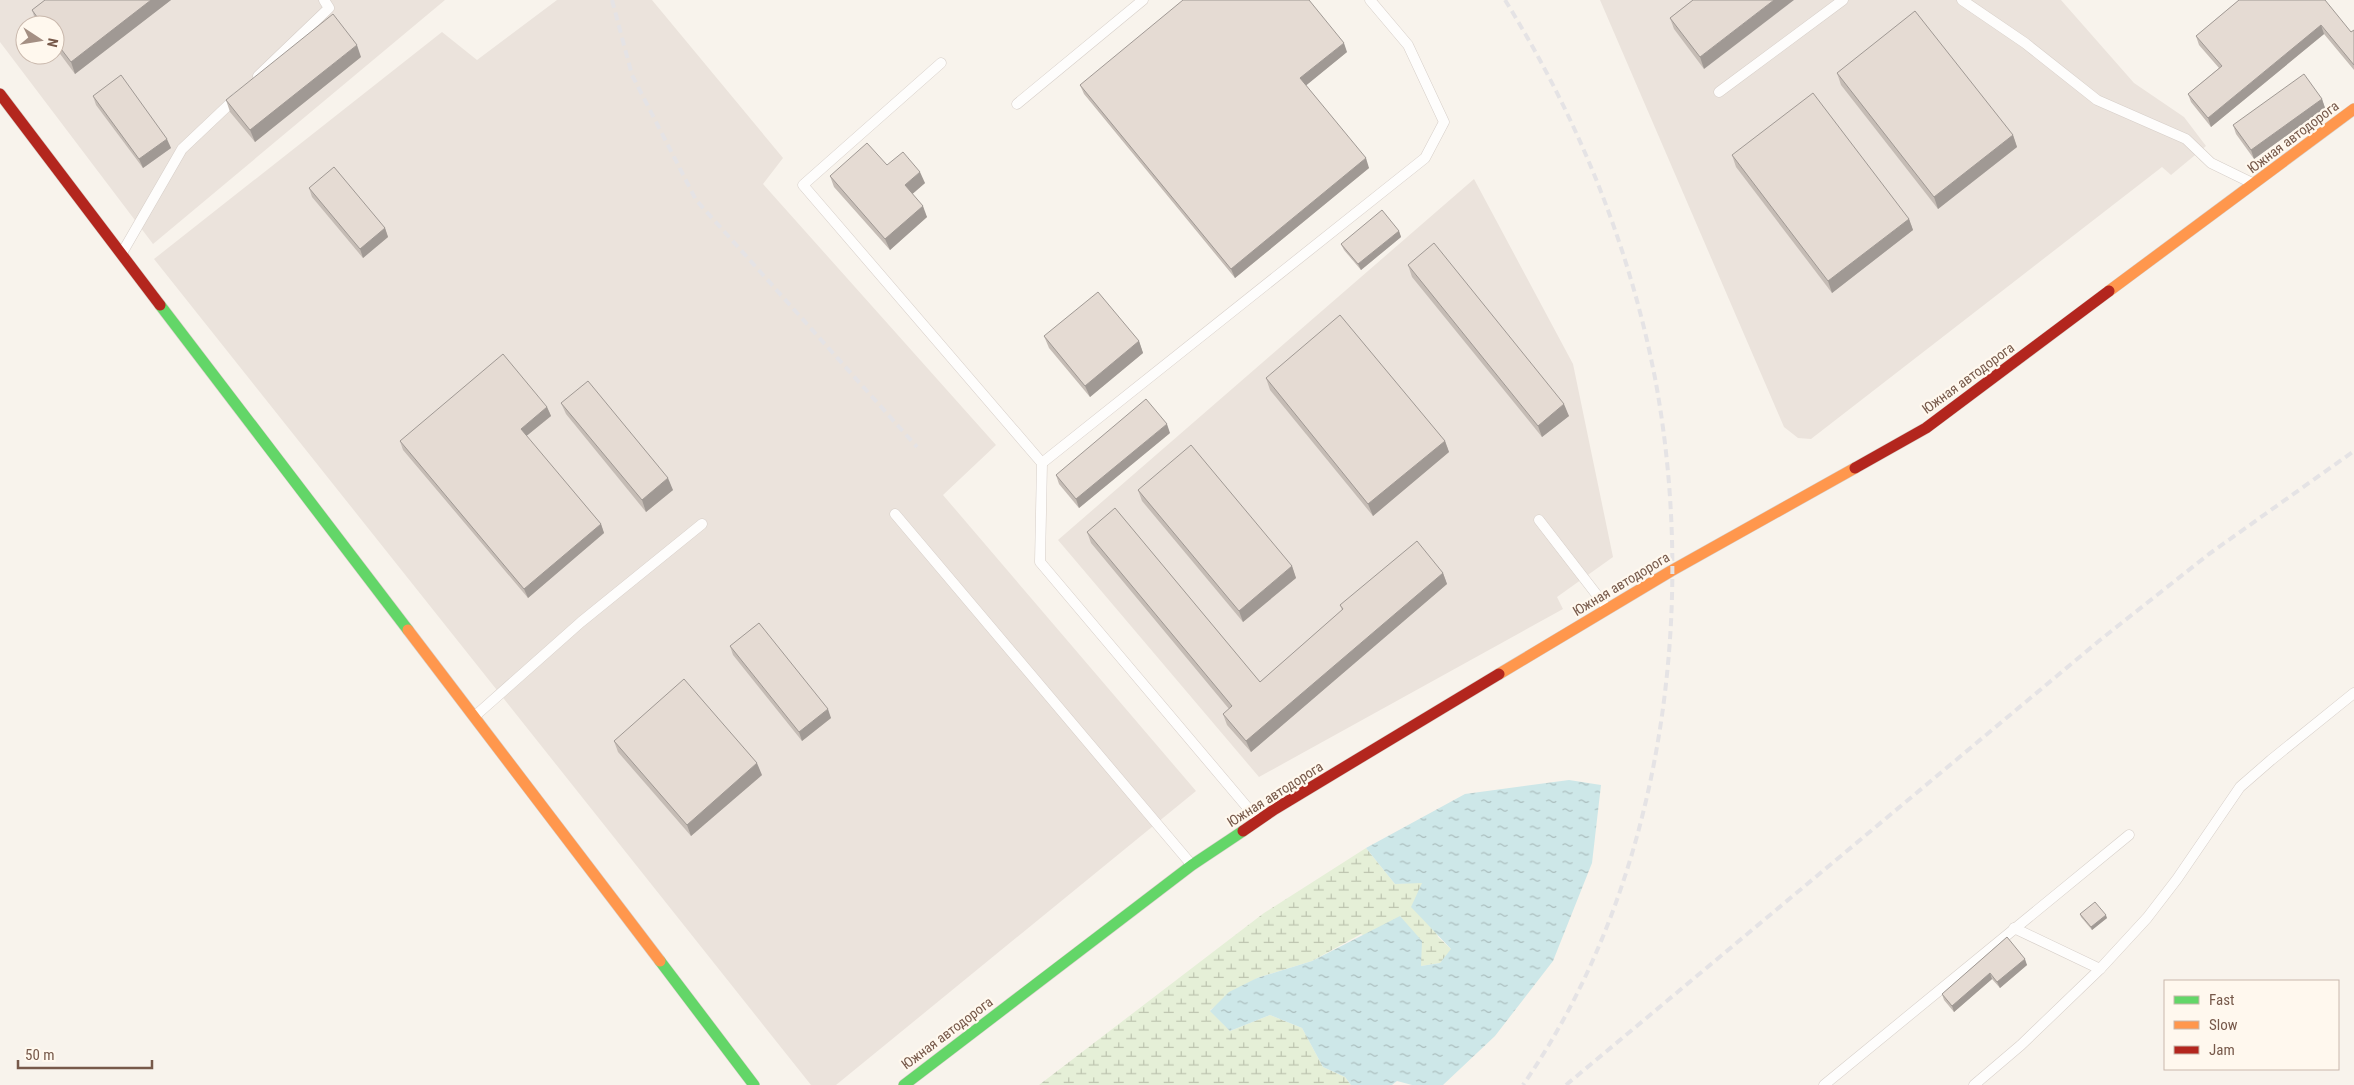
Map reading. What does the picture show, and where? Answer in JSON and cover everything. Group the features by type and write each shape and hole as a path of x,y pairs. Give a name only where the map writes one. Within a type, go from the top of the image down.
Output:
{"main road":[{"path":"0,94 754,1085"},
{"name":"Южная автодорога","path":"904,1085 1192,865 1259,820 1608,609 1926,428 2354,110"}],"lane":[{"path":"122,254 182,149 329,8 324,0"},
{"path":"1017,104 1143,0"},
{"path":"1042,464 1425,158 1444,122 1408,45 1370,0"},
{"path":"1719,92 1843,0"},
{"path":"1962,0 2026,43 2097,100 2186,139 2212,163 2255,185"},
{"path":"941,63 803,185 1042,464 1040,562 1259,820"},
{"path":"895,514 1192,865"},
{"path":"1539,520 1608,609"},
{"path":"475,716 581,622 702,524"},
{"path":"1974,1085 2021,1045 2100,969 2147,918 2177,880 2240,787 2354,693"},
{"path":"1824,1085 2129,835"},
{"path":"2014,928 2100,969"}],"shaded area":[{"path":"0,0 445,0 153,244 17,65 65,65 65,15 15,15 15,62 0,42"},
{"path":"557,0 652,0 783,158 763,184 996,445 943,495 1196,791 836,1085 811,1085 154,259 442,32 477,60"},
{"path":"1600,0 2061,0 2134,83 2184,117 2206,146 2171,175 2162,167 1811,439 1798,438 1784,427"},
{"path":"1474,179 1573,364 1613,557 1557,597 1563,609 1259,777 1058,540"}],"green space":[{"path":"1366,848 1395,884 1422,882 1438,937 1452,950 1440,963 1421,966 1361,934 1312,961 1257,978 1210,1010 1230,1031 1270,1015 1302,1028 1323,1067 1345,1077 1351,1085 1039,1085 1264,913"}],"water":[{"path":"1569,780 1601,785 1592,863 1553,961 1495,1036 1443,1085 1412,1085 1397,1081 1392,1085 1351,1085 1345,1077 1323,1067 1302,1028 1270,1015 1230,1031 1210,1011 1229,992 1257,978 1312,961 1400,916 1422,941 1421,966 1440,963 1451,949 1411,907 1422,883 1395,884 1366,848 1465,794"}],"building":[{"path":"45,0 151,0 71,62 65,54 65,15 36,15 32,10"},
{"path":"1183,0 1309,0 1344,43 1300,78 1366,158 1231,269 1080,85"},
{"path":"1693,0 1774,0 1700,57 1670,18"},
{"path":"2239,0 2325,0 2351,32 2354,30 2354,65 2321,25 2208,118 2188,94 2222,66 2196,36"},
{"path":"1915,11 2013,135 1934,197 1837,73"},
{"path":"333,14 357,45 250,130 226,100"},
{"path":"2304,74 2322,99 2251,150 2233,125"},
{"path":"121,75 167,139 139,159 93,96"},
{"path":"1813,93 1909,219 1828,281 1732,155"},
{"path":"867,143 887,165 903,152 920,172 905,185 923,206 885,239 830,176"},
{"path":"334,167 385,228 360,249 309,188"},
{"path":"1382,210 1399,231 1358,264 1341,244"},
{"path":"1434,243 1564,404 1538,426 1408,265"},
{"path":"1098,292 1139,341 1085,386 1044,336"},
{"path":"1340,315 1445,441 1368,504 1266,378"},
{"path":"503,354 547,407 521,429 601,524 524,589 400,441"},
{"path":"588,381 668,478 642,500 561,403"},
{"path":"1146,399 1167,424 1076,499 1056,475"},
{"path":"1191,445 1292,566 1239,611 1138,490"},
{"path":"1115,508 1260,682 1343,609 1340,605 1417,541 1443,573 1246,741 1223,714 1232,706 1087,532"},
{"path":"759,623 828,709 799,732 730,646"},
{"path":"684,679 757,763 687,825 614,741"},
{"path":"2095,902 2106,915 2091,927 2080,914"},
{"path":"2007,937 2025,959 1997,982 1990,973 1952,1006 1942,994"}],"railway":[{"path":"612,0 632,75 696,200 917,447"},
{"path":"1505,0 1531,44 1577,135 1597,182 1631,279 1655,378 1668,468 1672,560 1669,653 1657,745 1637,836 1608,924 1570,1007 1523,1085"},
{"path":"1566,1085 2100,640 2209,554 2354,451"}],"traffic: fast":[{"path":"160,305 408,630"},
{"path":"904,1085 1192,865 1243,831"},
{"path":"660,961 754,1085"}],"traffic: slow":[{"path":"2109,291 2354,109"},
{"path":"1499,674 1671,571 1855,468"},
{"path":"408,630 660,961"}],"traffic: jam":[{"path":"0,94 160,305"},
{"path":"1855,468 1926,428 2109,291"},
{"path":"1243,831 1275,809 1499,674"}]}
